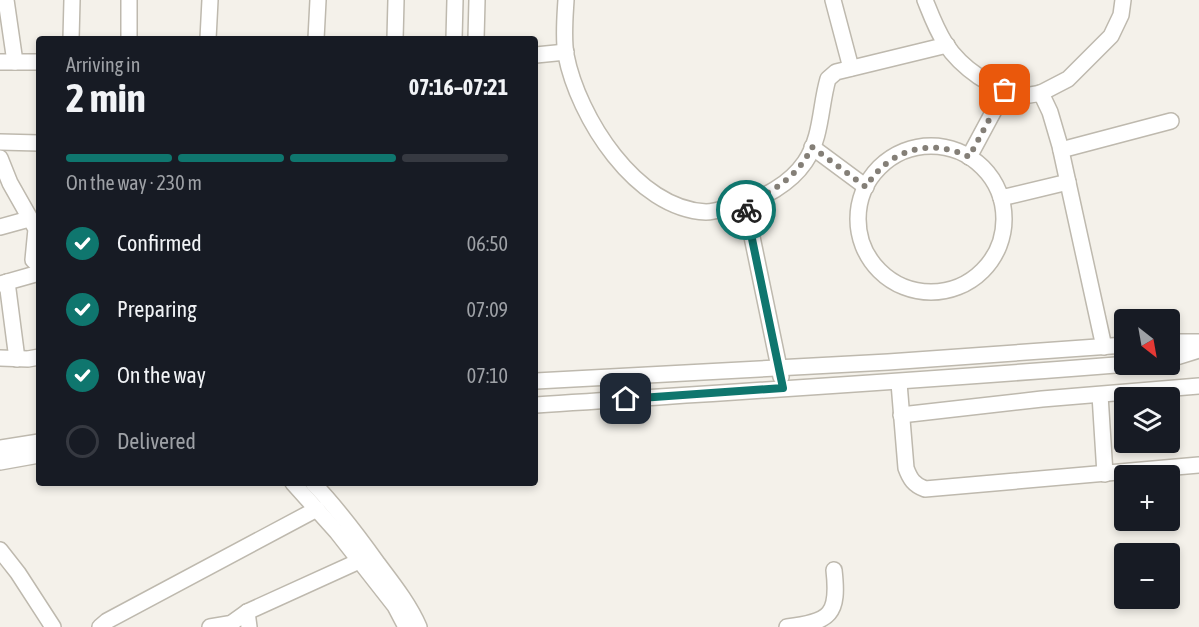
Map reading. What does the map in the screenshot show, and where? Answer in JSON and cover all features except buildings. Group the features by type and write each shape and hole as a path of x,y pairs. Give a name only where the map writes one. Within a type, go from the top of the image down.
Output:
{"street":[{"path":"6,0 8,62 36,62"},
{"path":"71,36 72,0"},
{"path":"129,0 129,36"},
{"path":"208,36 210,0"},
{"path":"316,36 318,0"},
{"path":"395,36 396,0"},
{"path":"454,36 455,0"},
{"path":"476,36 477,0"},
{"path":"566,0 566,52 573,82 584,108 601,137 635,179 652,194 679,207 708,212 767,195 790,178 805,162 816,139 828,79 836,72 946,45"},
{"path":"833,0 851,68"},
{"path":"925,0 933,23 946,45 975,75 1005,90 1024,96 1041,93 1068,79 1111,36 1122,15 1123,0"},
{"path":"538,56 566,52"},
{"path":"969,157 1005,90"},
{"path":"1041,93 1050,112 1061,150 1104,347"},
{"path":"1061,150 1171,122"},
{"path":"0,142 36,143"},
{"path":"812,147 866,187"},
{"path":"938,147 959,152 978,163 992,179 1001,198 1004,231 997,251 984,269 957,287 936,292 904,287 885,276 871,260 862,240 859,230 860,208 866,187 887,162 906,151 938,147"},
{"path":"0,158 5,184 35,225 33,260 36,263"},
{"path":"1001,198 1068,182"},
{"path":"745,203 783,388"},
{"path":"0,227 35,225"},
{"path":"17,359 3,283 36,274"},
{"path":"1180,342 1199,342"},
{"path":"538,381 1114,346"},
{"path":"1180,355 1199,350"},
{"path":"0,358 36,357"},
{"path":"538,405 783,388 899,383 1114,365"},
{"path":"899,383 906,468 915,485 925,489 1199,465"},
{"path":"902,416 1042,399 1199,386"},
{"path":"1100,395 1106,474"},
{"path":"0,448 36,442"},
{"path":"0,462 36,456"},
{"path":"296,486 409,606 419,627"},
{"path":"315,486 366,558 406,627"},
{"path":"100,627 107,621 317,509"},
{"path":"0,550 53,627"},
{"path":"210,627 227,626 248,619 366,558"},
{"path":"787,627 809,625 830,613 835,604 834,570"}],"way so far":[{"path":"746,210 745,203 767,195 790,178 805,162 812,147 866,187 887,162 916,148 948,148 969,157 1005,90"}],"route":[{"path":"626,399 783,388 746,210"}]}
